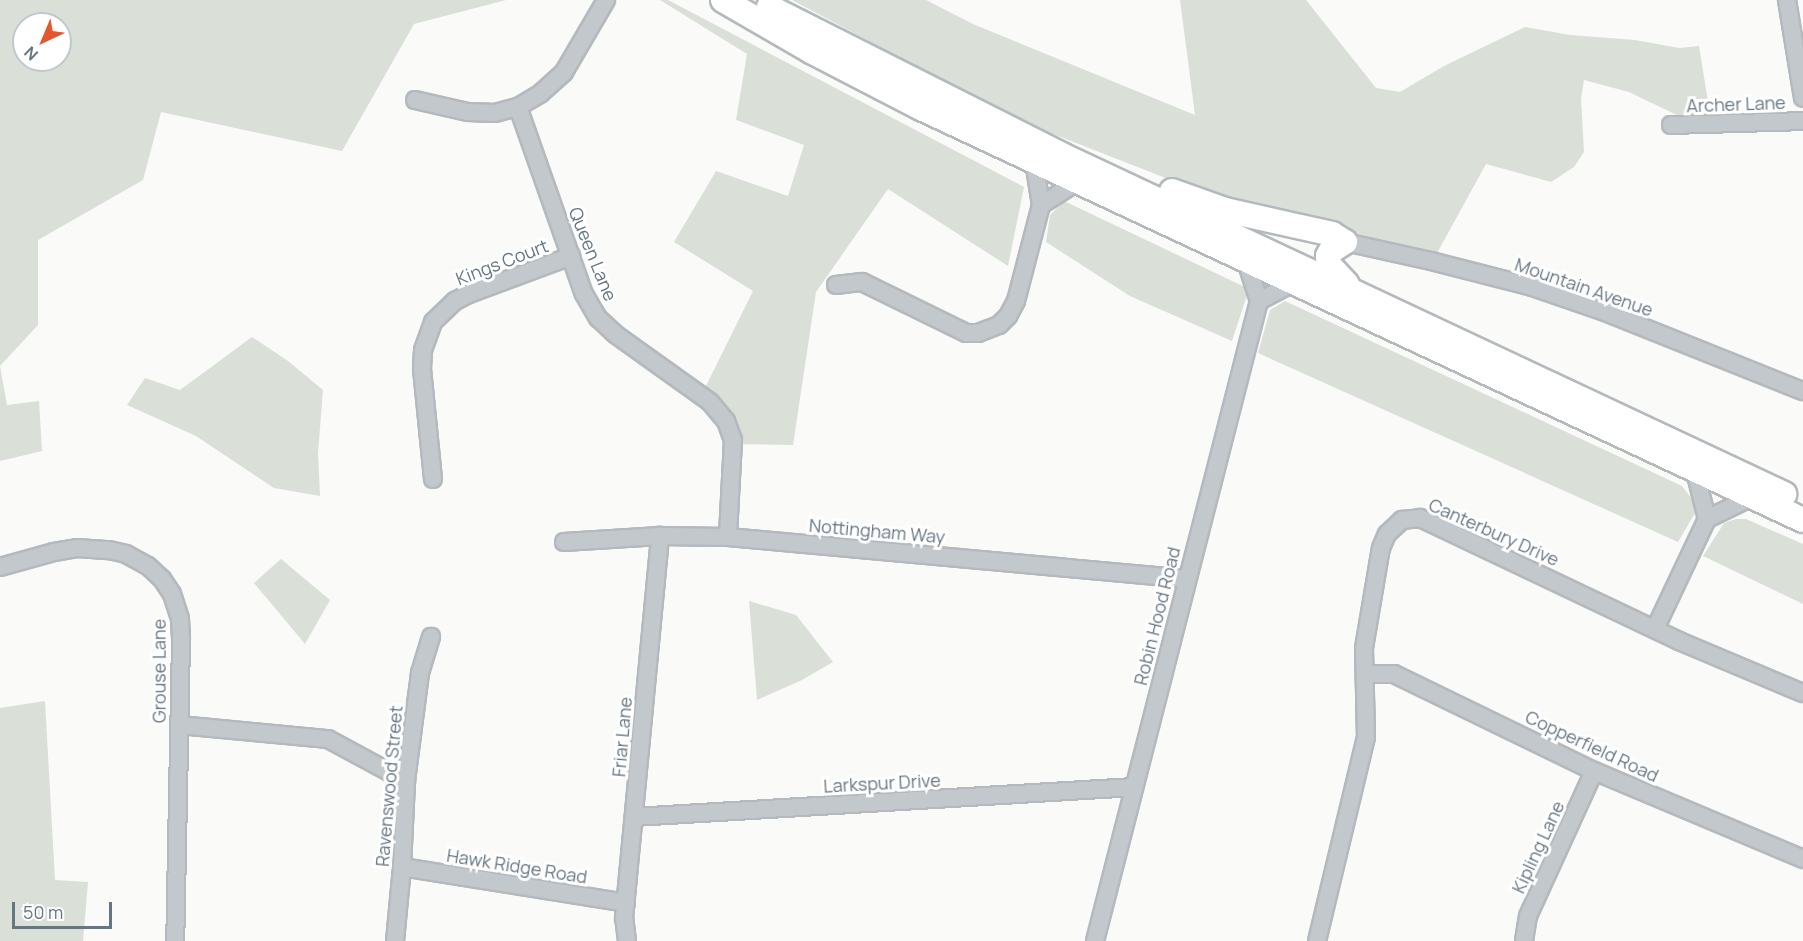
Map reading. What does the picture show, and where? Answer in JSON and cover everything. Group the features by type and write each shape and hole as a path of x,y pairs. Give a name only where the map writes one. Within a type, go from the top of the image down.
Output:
{"highway":[{"path":"723,0 821,56 1034,162 1803,520"},
{"path":"757,0 792,21 1062,155 1803,502"},
{"path":"1062,155 1225,210 1332,234 1345,242 1328,256 1329,266 1335,275 1358,293"}],"street":[{"path":"415,100 468,112 495,113 518,107 541,93 564,72 606,0"},
{"path":"1787,0 1803,98"},
{"name":"Queen Lane","path":"518,107 584,294 598,318 615,334 710,402 726,421 733,440 728,537"},
{"name":"Archer Lane","path":"1671,125 1803,121"},
{"path":"836,285 862,282 966,333 988,330 999,325 1008,316 1016,301 1041,205 1034,162"},
{"path":"1041,205 1077,182"},
{"name":"Mountain Avenue","path":"1345,242 1532,287 1605,312 1803,391"},
{"name":"Kings Court","path":"433,479 422,369 423,350 434,322 449,306 469,294 571,256"},
{"path":"1246,261 1259,301 1293,283"},
{"name":"Robin Hood Road","path":"1095,941 1259,301"},
{"path":"1695,471 1707,519"},
{"path":"1655,629 1707,519 1752,497"},
{"name":"Canterbury Drive","path":"1317,941 1365,737 1367,618 1381,548 1393,526 1413,517 1420,518 1655,629 1803,693"},
{"name":"Nottingham Way","path":"564,543 660,536 728,537 1186,579"},
{"name":"Friar Lane","path":"627,941 626,903 660,536"},
{"name":"Grouse Lane","path":"0,567 77,548 117,552 149,567 172,594 180,619 175,941"},
{"name":"Ravenswood Street","path":"395,941 402,867 406,782 420,673 424,652 431,637"},
{"name":"Copperfield Road","path":"1365,674 1394,674 1594,771 1803,859"},
{"path":"179,725 328,739 406,782"},
{"name":"Kipling Lane","path":"1524,941 1528,916 1594,771"},
{"name":"Larkspur Drive","path":"634,817 1134,787"},
{"name":"Hawk Ridge Road","path":"402,867 626,903"}],"shaded area":[{"path":"0,0 506,0 414,24 342,151 161,112 143,180 38,240 38,325 0,366"},
{"path":"660,0 668,0 1024,187 1008,266 888,189 816,292 793,445 729,444 703,392 753,291 674,242 716,171 788,196 804,145 736,120 747,54"},
{"path":"792,0 926,0 973,24 1195,115 1180,0 1306,0 1376,88 1400,92 1444,66 1525,27 1570,35 1635,40 1679,48 1699,46 1710,114 1683,118 1629,92 1584,80 1581,98 1584,152 1574,167 1551,182 1486,164 1436,255 1227,202 1015,119"},
{"path":"1064,201 1249,289 1232,341 1130,296 1046,242 1050,215"},
{"path":"1285,301 1682,486 1691,498 1695,513 1678,542 1258,353 1270,310"},
{"path":"252,337 288,361 323,390 318,453 320,496 274,488 196,436 127,405 145,378 180,390"},
{"path":"0,366 7,405 39,401 42,451 0,461"},
{"path":"1746,519 1803,544 1803,604 1703,556 1724,523"},
{"path":"281,559 330,600 305,644 254,583"},
{"path":"749,601 796,615 833,662 802,680 757,700"},
{"path":"45,701 55,880 88,882 83,941 0,941 0,708"}]}
